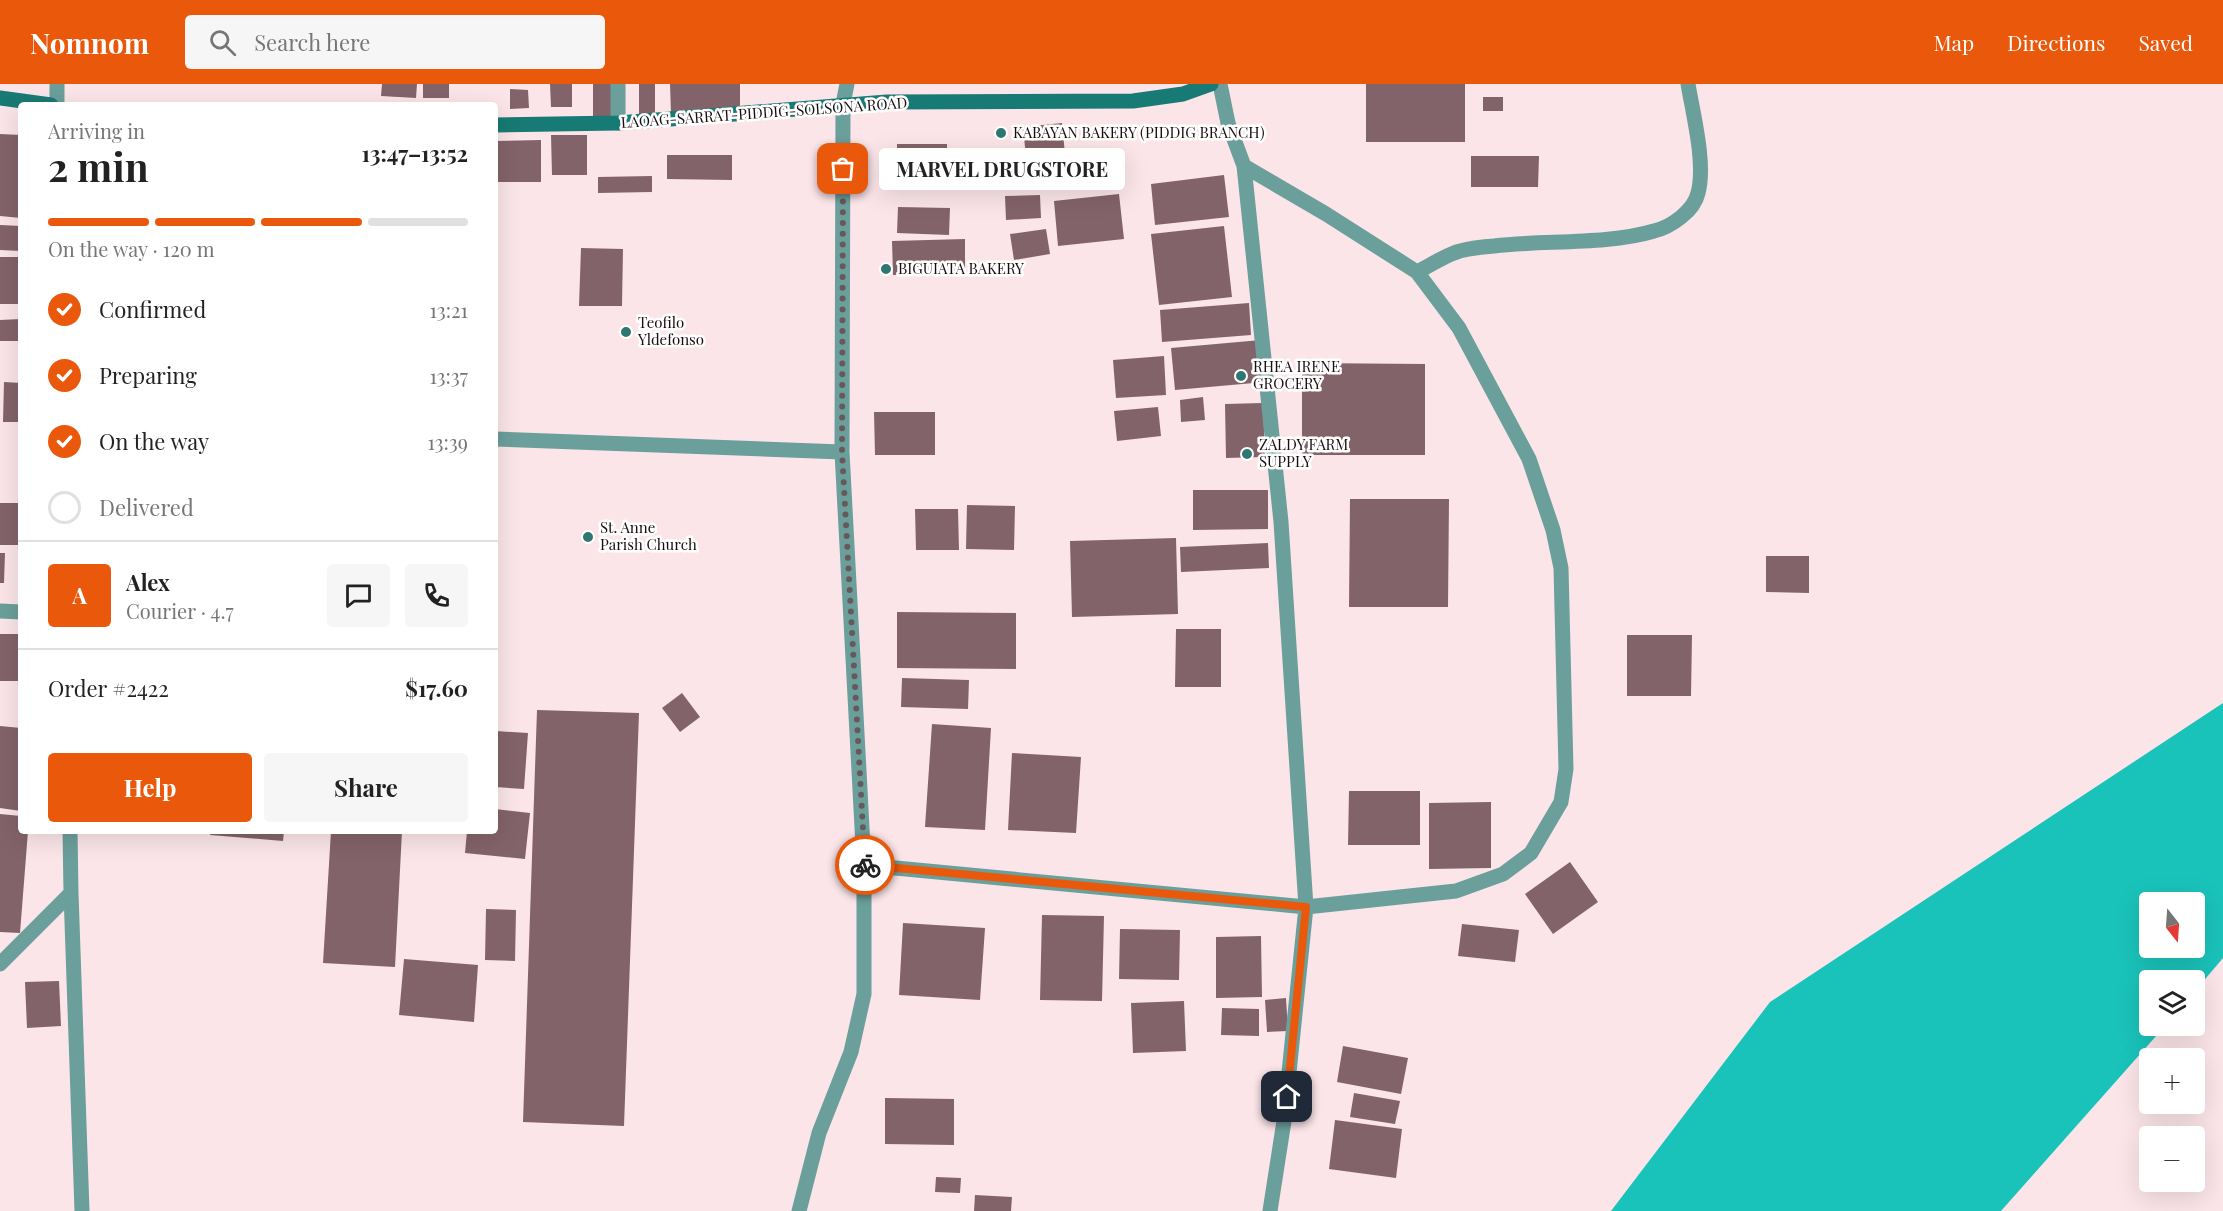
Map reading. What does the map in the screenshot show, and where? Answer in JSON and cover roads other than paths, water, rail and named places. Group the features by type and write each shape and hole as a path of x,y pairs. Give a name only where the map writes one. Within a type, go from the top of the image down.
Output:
{"main road":[{"name":"LAOAG-SARRAT-PIDDIG-SOLSONA ROAD","path":"498,125 618,123 843,104 1133,101 1183,94 1211,84"},
{"path":"0,98 29,102"}],"street":[{"path":"57,84 57,102"},
{"path":"618,84 618,123"},
{"path":"799,1211 819,1133 851,1052 864,994 864,865 842,452 843,104 847,84"},
{"path":"1220,84 1228,123 1244,166 1281,522 1306,907 1284,1121 1270,1211"},
{"path":"1417,272 1455,252 1494,246 1618,237 1655,231 1677,220 1698,194 1697,131 1688,84"},
{"path":"864,865 1306,907 1456,891 1503,874 1531,852 1561,802 1566,769 1561,568 1553,530 1529,459 1459,328 1417,272 1326,214 1244,166"},
{"path":"498,439 842,452"},
{"path":"0,611 18,612"},
{"path":"70,834 70,894 82,1211"},
{"path":"0,964 70,894"}],"water":[{"path":"2223,703 2223,958 2205,979 2205,970 2139,970 2139,1036 2156,1036 2145,1048 2139,1048 2139,1055 2001,1211 1611,1211 1770,1002"}],"place":[{"name":"KABAYAN BAKERY (PIDDIG BRANCH)","path":"1001,133"},
{"name":"MARVEL DRUGSTORE","path":"843,169"},
{"name":"BIGUIATA BAKERY","path":"886,269"},
{"name":"Teofilo Yldefonso","path":"626,332"},
{"name":"RHEA IRENE GROCERY","path":"1241,376"},
{"name":"ZALDY FARM SUPPLY","path":"1247,454"},
{"name":"St. Anne Parish Church","path":"588,537"}]}
